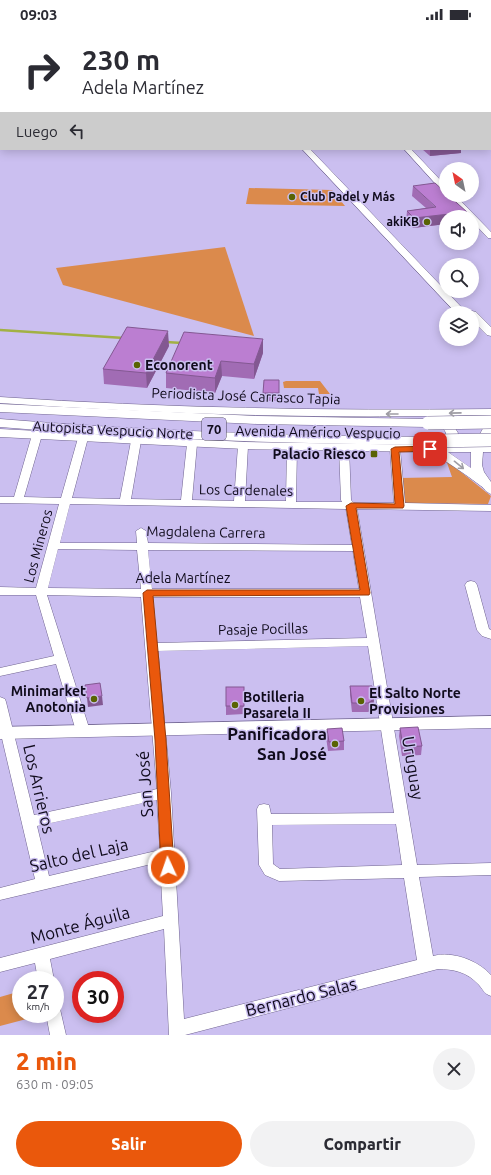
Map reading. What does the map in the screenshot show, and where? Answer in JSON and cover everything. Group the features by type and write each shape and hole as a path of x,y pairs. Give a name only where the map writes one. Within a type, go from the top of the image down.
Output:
{"highway":[{"name":"Autopista Vespucio Norte","path":"0,408 257,420 428,431 490,430"},
{"name":"70","path":"0,419 276,431 428,431"},
{"name":"Autopista Vespucio Norte","path":"0,423 110,431 327,440 428,431 490,430"}],"main road":[{"path":"307,150 455,306"},
{"path":"314,150 439,280"},
{"path":"457,298 465,306"},
{"path":"479,320 491,333"},
{"path":"479,330 491,343"},
{"name":"Periodista José Carrasco Tapia","path":"0,400 250,412 428,431 491,412"},
{"path":"488,487 479,476 475,467 477,449 490,430"},
{"path":"490,430 485,441 491,447"},
{"path":"428,431 450,458 488,487"},
{"name":"Avenida Américo Vespucio","path":"0,433 192,444 395,449 428,431 477,449 491,447"},
{"path":"4,733 491,722"}],"street":[{"path":"409,150 439,182"},
{"path":"458,202 491,236"},
{"path":"18,500 37,435"},
{"name":"Los Mineros","path":"83,438 41,591 83,731"},
{"path":"125,502 136,441"},
{"path":"186,503 192,444"},
{"path":"239,504 243,446"},
{"path":"291,504 292,447"},
{"name":"Uruguay","path":"344,448 346,500 351,506 388,724 426,965"},
{"path":"395,449 400,506"},
{"name":"Los Cardenales","path":"0,500 491,508"},
{"name":"San José","path":"141,531 164,793 177,1032"},
{"name":"Magdalena Carrera","path":"54,546 358,548"},
{"path":"471,585 483,630 491,635"},
{"name":"Adela Martínez","path":"0,591 365,593"},
{"name":"Pasaje Pocillas","path":"152,646 374,642"},
{"path":"0,672 61,659"},
{"name":"Los Arrieros","path":"0,702 4,733 43,883"},
{"path":"28,822 164,793"},
{"path":"403,818 264,814 266,865 274,874 280,875 491,869"},
{"name":"Salto del Laja","path":"0,894 167,854"},
{"name":"Monte Águila","path":"0,965 170,921"},
{"path":"41,955 44,971"},
{"name":"Bernardo Salas","path":"177,1032 426,965 444,962 464,966 483,978 491,989"},
{"path":"56,1023 58,1035"}],"shaded area":[{"name":"Club Padel y Más","path":"249,188 332,190 345,206 246,204"},
{"path":"225,247 254,336 63,285 56,268"},
{"path":"320,381 330,394 319,394 318,388 284,388 283,382"},
{"path":"446,460 491,496 488,504 404,503 400,478 452,477"},
{"path":"12,994 12,1023 0,1026 0,997"}],"building":[{"path":"435,183 439,187 439,202 456,202 465,210 439,210 439,215 414,218 407,211 436,207 413,186"},
{"path":"127,327 168,331 146,373 103,369"},
{"path":"184,332 263,339 254,364 221,361 215,378 166,373"},
{"path":"264,380 279,380 279,393 263,393"},
{"path":"100,683 102,696 87,698 85,685"},
{"path":"350,686 372,686 374,699 368,703 352,703"},
{"path":"226,687 244,687 244,706 226,706"},
{"path":"418,727 422,746 403,747 400,728"},
{"path":"342,728 344,741 329,742 327,729"}],"waterway":[{"path":"0,330 124,338"},
{"path":"166,342 182,343"}],"place":[{"name":"Club Padel y Más","path":"292,197"},
{"name":"akiKB","path":"427,222"},
{"name":"Econorent","path":"137,365"},
{"name":"Palacio Riesco","path":"374,454"},
{"name":"Minimarket Anotonia","path":"94,699"},
{"name":"El Salto Norte Provisiones","path":"361,701"},
{"name":"Botilleria Pasarela II","path":"235,705"},
{"name":"Panificadora San José","path":"335,744"}],"route":[{"path":"168,867 160,740 147,593 365,593 351,506 400,506 395,449 430,449"}]}
